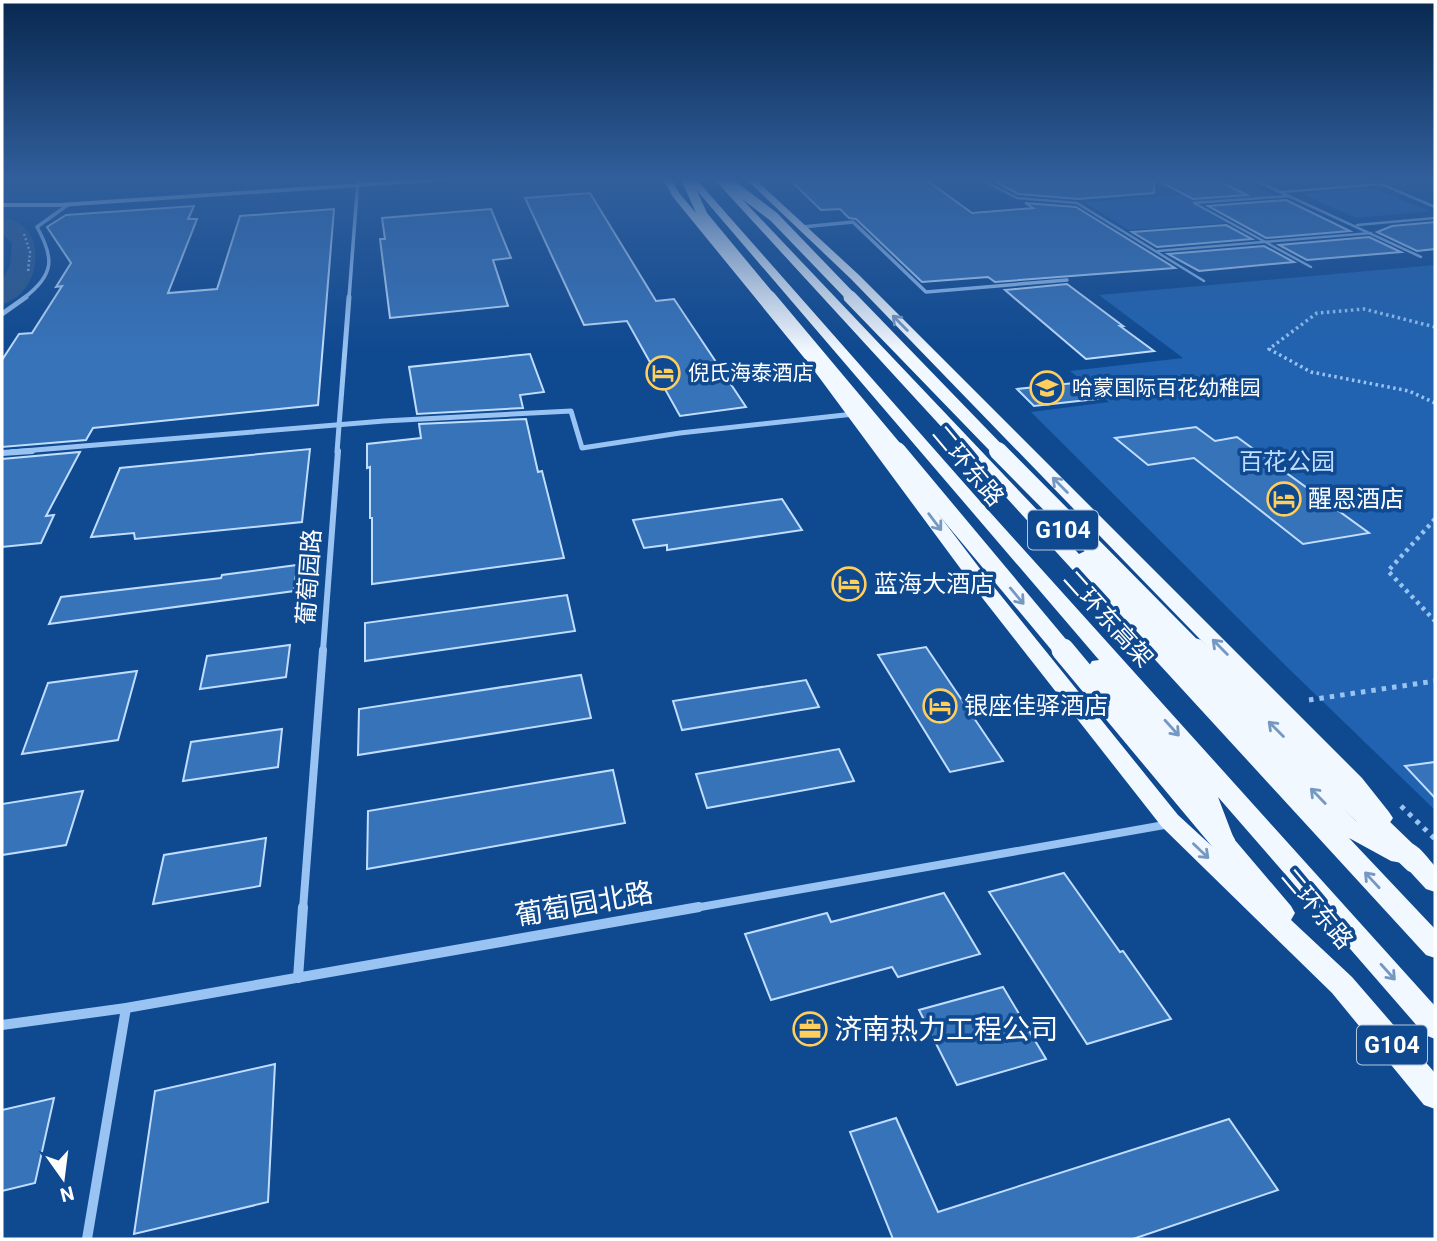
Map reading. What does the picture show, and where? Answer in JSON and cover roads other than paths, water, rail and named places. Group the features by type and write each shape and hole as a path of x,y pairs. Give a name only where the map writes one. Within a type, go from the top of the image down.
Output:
{"highway":[{"name":"二环东路","path":"714,237 996,602 1173,824 1350,994"},
{"path":"720,237 1224,843"},
{"name":"二环东路","path":"736,237 1204,790 1224,843 1435,1095"},
{"name":"二环东高架","path":"741,237 973,504 1435,1026"},
{"name":"二环东高架","path":"772,237 1435,947"},
{"name":"二环东路","path":"790,237 1348,827 1413,861"},
{"path":"793,237 1167,622 1413,861"},
{"name":"二环东路","path":"813,237 1344,774 1413,861 1435,882"},
{"path":"730,260 741,243"}],"street":[{"path":"2,314 38,289 51,269 47,243 43,237"},
{"name":"葡萄园路","path":"298,978 353,237"},
{"path":"869,237 926,292 1067,281"},
{"path":"2,453 338,425 571,411 582,448 681,433 853,414"},
{"name":"葡萄园北路","path":"2,1025 126,1008 1173,824"},
{"path":"87,1239 126,1008"}],"lane":[{"path":"1133,237 1204,281"},
{"path":"1254,237 1311,267"},
{"path":"1156,251 1330,237"},
{"path":"1379,237 1421,257"}],"waterway":[{"path":"2,296 14,284 20,272 24,258 24,242 19,237"}],"place":[{"name":"倪氏海泰酒店","path":"663,373"},
{"name":"哈蒙国际百花幼稚园","path":"1047,388"},
{"name":"醒恩酒店","path":"1284,499"},
{"name":"蓝海大酒店","path":"849,584"},
{"name":"银座佳驿酒店","path":"940,706"},
{"name":"济南热力工程公司","path":"810,1029"}],"park label":[{"name":"百花公园","path":"1287,462"}]}
